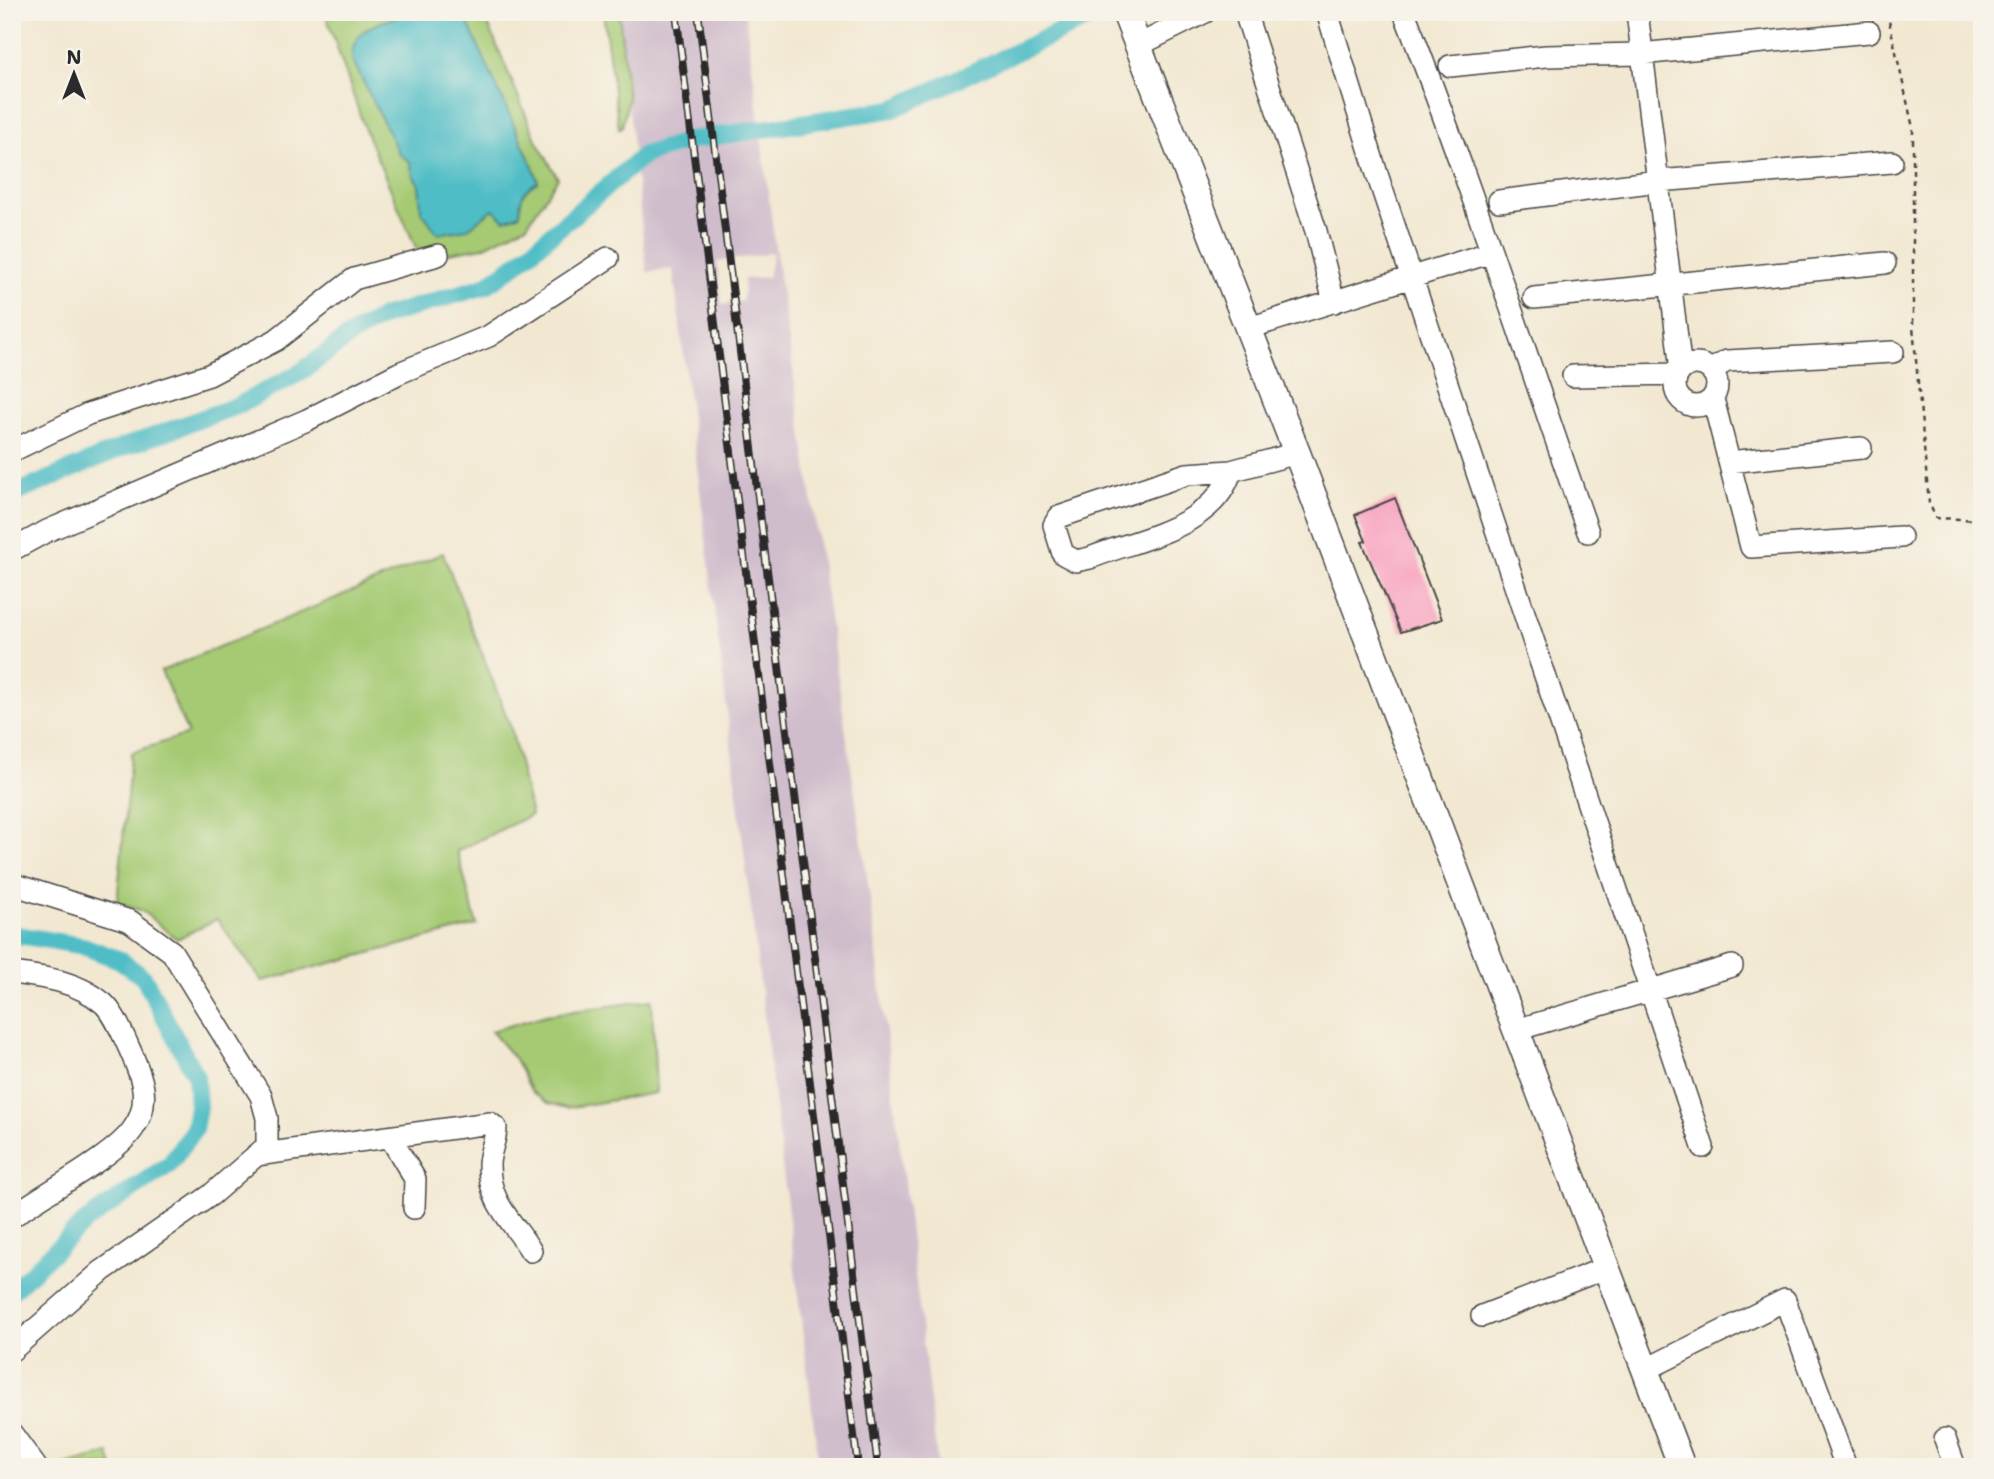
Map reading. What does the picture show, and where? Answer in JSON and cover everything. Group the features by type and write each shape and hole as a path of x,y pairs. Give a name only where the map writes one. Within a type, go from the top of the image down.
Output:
{"main road":[{"path":"1131,29 1297,453 1682,1467"}],"street":[{"path":"1131,29 1205,12"},
{"path":"1245,12 1309,209 1334,302"},
{"path":"1327,12 1377,174 1653,990 1703,1147"},
{"path":"1404,12 1446,118 1489,253 1588,532"},
{"path":"1637,12 1679,372 1675,391 1682,402 1702,406 1713,399"},
{"path":"1450,66 1546,56 1640,54 1869,32"},
{"path":"1499,201 1658,181 1892,162"},
{"path":"1249,328 1489,253"},
{"path":"12,451 88,414 209,375 276,340 354,279 438,255"},
{"path":"12,550 47,531 307,420 399,373 489,336 608,258"},
{"path":"1534,298 1885,264"},
{"path":"1710,370 1727,361 1894,352"},
{"path":"1573,376 1679,372 1698,364 1710,370 1717,387 1713,399 1751,547 1901,537"},
{"path":"1729,462 1861,448"},
{"path":"1231,471 1218,497 1182,524 1090,558 1076,561 1063,554 1054,525 1059,517 1187,474 1231,471 1297,453"},
{"path":"12,884 130,921 172,952 261,1096 267,1118 267,1146 211,1195 102,1271 12,1350"},
{"path":"1516,1030 1732,966"},
{"path":"12,973 72,984 104,1003 116,1020 142,1077 144,1094 142,1112 122,1143 12,1217"},
{"path":"256,1155 490,1123 496,1128 489,1158 491,1183 502,1214 521,1233 531,1251"},
{"path":"390,1137 415,1179 414,1208"},
{"path":"1482,1316 1608,1267"},
{"path":"1647,1369 1785,1300 1846,1467"},
{"path":"12,1434 36,1467"},
{"path":"1945,1439 1955,1467"}],"path":[{"path":"1887,12 1913,128 1913,327 1929,503 1936,518 1982,520"}],"shaded area":[{"path":"618,12 745,12 776,253 870,897 938,1467 819,1467 673,269 647,272","holes":["773,253 768,277 744,279 743,301 722,305 717,262"]}],"green space":[{"path":"325,12 483,12 537,142 558,178 527,225 483,247 438,255 416,248 365,130"},
{"path":"603,12 619,12 628,100 622,127 619,129"},
{"path":"443,553 511,728 531,815 457,851 477,925 262,981 217,919 177,939 142,911 117,903 131,753 188,734 161,671"},
{"path":"652,1000 656,1093 567,1108 548,1103 532,1092 515,1059 491,1031 546,1015"},
{"path":"109,1453 113,1467 61,1467 63,1466"}],"water":[{"path":"415,12 464,14 535,171 538,182 523,195 520,214 505,220 493,209 467,229 438,234 421,211 419,185 410,162 399,154 352,59 353,47 364,31 382,22"}],"building":[{"path":"1395,498 1442,619 1401,632 1362,542 1366,541 1355,515"}],"waterway":[{"path":"12,495 121,448 239,405 301,372 352,334 385,316 485,286 518,263 644,155 691,140 893,109 1102,12"},
{"path":"12,934 83,946 120,960 144,978 196,1077 198,1107 194,1129 170,1164 86,1221 12,1291"}],"railway":[{"path":"676,12 858,1467"},
{"path":"698,12 878,1467"}]}
